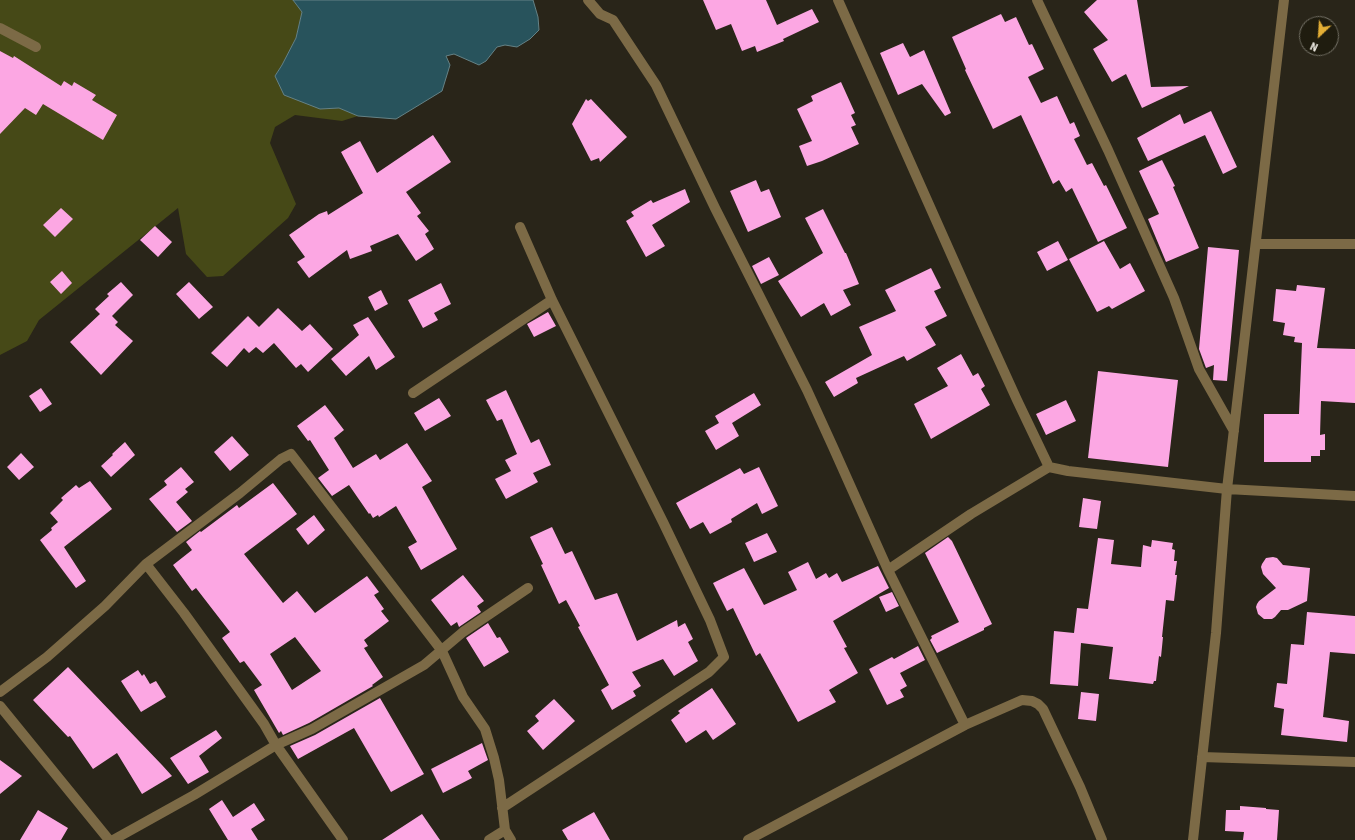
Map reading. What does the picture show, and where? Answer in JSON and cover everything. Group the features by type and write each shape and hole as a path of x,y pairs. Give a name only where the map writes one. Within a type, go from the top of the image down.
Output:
{"street":[{"path":"588,0 600,14 613,20 656,86 813,404 888,570 965,725"},
{"path":"838,0 967,290 1049,467"},
{"path":"1037,0 1108,150 1174,298 1199,369 1234,431"},
{"path":"1193,840 1216,633 1227,489 1284,0"},
{"path":"0,28 36,47"},
{"path":"502,808 709,672 724,656 710,620 663,522 552,300 520,228"},
{"path":"1256,244 1355,244"},
{"path":"413,393 552,300"},
{"path":"0,692 47,657 105,606 146,564 240,493 281,459 291,454 442,651 463,697 485,729 494,758 501,792 505,830 511,840"},
{"path":"888,570 971,514 1049,467 1074,472 1227,489 1355,496"},
{"path":"146,564 184,613 264,724 276,745 343,840"},
{"path":"113,840 132,836 194,795 276,745 312,729 424,665 463,632 528,588"},
{"path":"748,840 965,725 1022,700 1032,701 1038,704 1049,720 1080,787 1102,840"},
{"path":"0,706 109,840"},
{"path":"1202,757 1355,762"},
{"path":"489,840 505,830"}],"green space":[{"path":"0,0 293,0 302,12 296,38 275,76 320,109 339,108 358,116 342,121 295,115 275,127 270,143 296,204 288,218 223,276 207,277 186,254 178,208 39,320 27,341 0,355"}],"water":[{"path":"293,0 533,0 538,17 539,30 530,39 517,47 505,45 497,47 486,61 479,65 454,54 446,56 450,65 442,91 396,119 358,116 339,108 320,109 284,95 275,76 296,38 302,12"}],"building":[{"path":"703,0 766,0 777,25 812,9 819,22 783,39 784,41 757,52 755,46 742,51 731,24 716,30"},
{"path":"1097,0 1137,0 1151,87 1189,86 1142,108 1126,74 1112,82 1093,49 1108,40 1084,12"},
{"path":"1001,14 1005,22 1016,17 1029,45 1032,44 1044,69 1028,77 1041,103 1057,96 1070,124 1074,122 1080,136 1074,139 1087,165 1092,163 1104,186 1106,185 1127,228 1098,242 1072,188 1066,192 1059,180 1053,184 1021,115 993,129 965,70 966,69 952,37"},
{"path":"903,43 910,57 924,50 951,113 945,116 922,84 898,95 880,53"},
{"path":"0,51 13,58 14,56 61,86 64,81 72,86 74,82 96,95 92,100 117,115 103,140 43,104 36,115 25,108 0,134"},
{"path":"841,82 855,113 851,115 856,125 851,127 859,144 822,161 807,166 799,146 812,141 797,109 813,101 811,96"},
{"path":"586,99 588,101 591,99 627,137 600,162 599,158 591,161 572,124"},
{"path":"1211,111 1237,167 1223,174 1205,135 1148,161 1137,138 1180,114 1184,124"},
{"path":"433,135 451,162 406,192 421,213 417,216 429,231 425,234 434,249 416,261 398,234 370,246 372,251 350,259 347,250 309,278 297,262 305,257 289,235 319,214 327,211 328,215 363,193 341,152 360,141 377,173"},
{"path":"1162,160 1175,186 1173,187 1199,248 1166,262 1148,219 1159,214 1139,171"},
{"path":"756,180 761,192 769,189 781,217 748,232 730,191"},
{"path":"685,189 690,202 652,225 665,246 646,257 626,221 634,216 631,212 651,200 653,203"},
{"path":"61,208 73,219 55,237 43,225"},
{"path":"823,209 846,253 859,284 843,290 851,305 831,316 824,303 801,317 778,281 823,253 805,218"},
{"path":"155,226 172,242 158,257 140,240"},
{"path":"1058,241 1068,260 1047,271 1037,252"},
{"path":"1104,241 1120,269 1130,263 1145,291 1112,309 1109,306 1097,312 1069,259"},
{"path":"1208,247 1239,250 1227,381 1213,380 1214,365 1206,368 1199,349"},
{"path":"769,257 779,275 761,284 752,266"},
{"path":"931,268 941,288 934,291 947,316 925,327 936,345 907,361 904,356 856,378 858,383 834,397 825,382 872,355 859,327 896,311 885,290"},
{"path":"62,271 72,283 61,294 50,282"},
{"path":"121,282 133,295 112,316 118,322 115,325 133,341 101,375 70,342 100,314 95,309 109,296 107,294"},
{"path":"189,282 213,307 199,319 176,294"},
{"path":"441,283 451,304 434,313 438,320 423,328 408,300"},
{"path":"1297,285 1325,288 1317,348 1355,349 1355,403 1321,401 1320,435 1325,434 1325,450 1320,450 1320,456 1311,456 1311,462 1264,462 1264,414 1299,414 1302,343 1294,342 1295,337 1283,335 1285,323 1273,321 1276,289 1296,291"},
{"path":"381,290 388,304 375,311 368,297"},
{"path":"278,308 302,331 310,324 333,349 308,372 301,364 296,368 274,343 263,353 256,347 249,353 244,348 227,367 211,353 248,316 259,327"},
{"path":"548,312 556,326 534,337 527,324"},
{"path":"368,317 395,357 376,370 369,356 346,376 331,359 359,335 353,325"},
{"path":"961,354 973,376 978,373 985,386 981,389 990,405 931,439 914,404 948,386 937,368"},
{"path":"1098,371 1178,380 1168,467 1088,458"},
{"path":"41,388 52,404 40,412 29,396"},
{"path":"506,390 531,443 539,439 551,465 533,473 538,482 506,499 495,479 511,471 505,460 517,454 502,419 497,421 486,400"},
{"path":"754,393 761,405 732,423 739,436 716,450 705,431 719,423 715,416"},
{"path":"439,398 451,416 425,431 414,413"},
{"path":"1066,400 1076,421 1046,435 1036,414"},
{"path":"325,405 344,430 334,438 353,468 376,454 380,460 407,443 432,481 422,487 457,549 421,570 408,547 417,542 396,506 379,517 378,515 373,518 349,485 332,496 318,478 329,470 310,440 308,441 297,426"},
{"path":"232,436 249,455 230,471 214,452"},
{"path":"125,442 135,455 111,477 101,466"},
{"path":"21,453 34,467 19,480 7,467"},
{"path":"181,467 194,482 185,489 188,492 176,502 192,521 177,532 149,499 167,485 164,481"},
{"path":"759,467 778,506 762,514 757,503 731,519 732,522 710,534 703,522 690,529 676,503 740,468 744,474"},
{"path":"90,481 112,509 64,547 86,581 76,588 40,540 52,530 51,528 58,522 50,513 63,500 61,498 76,485 79,488"},
{"path":"273,483 297,514 244,554 283,603 297,591 315,613 367,576 379,592 374,595 384,609 381,611 389,621 364,640 368,646 364,648 383,677 372,685 373,686 309,723 283,735 281,731 279,733 254,690 262,685 244,661 240,663 222,638 230,632 196,588 192,591 173,565 192,550 186,542 237,505 239,508","holes":["295,637 321,671 292,690 270,654"]},
{"path":"1083,498 1101,501 1097,529 1079,527"},
{"path":"314,515 325,530 308,545 296,529"},
{"path":"552,527 565,554 572,551 595,600 617,593 637,641 677,620 678,627 685,623 693,639 688,642 698,661 674,676 663,659 632,672 641,686 633,691 636,696 612,710 601,690 609,685 578,627 580,626 566,600 559,604 541,565 543,564 530,537"},
{"path":"767,533 777,552 754,562 745,543"},
{"path":"948,537 952,541 992,624 984,628 984,630 937,653 930,640 932,638 931,636 959,622 925,553"},
{"path":"1098,538 1114,540 1111,564 1141,567 1143,545 1151,547 1152,540 1173,543 1172,549 1175,550 1174,561 1177,561 1174,601 1166,600 1161,657 1159,656 1156,681 1154,681 1153,684 1109,679 1113,647 1081,643 1078,686 1050,684 1054,631 1074,633 1077,608 1088,609"},
{"path":"1266,558 1277,558 1283,565 1310,568 1307,601 1288,610 1281,610 1272,619 1264,619 1258,614 1256,607 1257,604 1276,588 1263,574 1261,567"},
{"path":"808,562 816,579 826,573 829,578 837,573 842,582 878,566 889,588 833,621 847,647 844,648 858,673 829,690 836,702 798,722 760,653 756,656 733,608 727,611 713,583 744,568 764,605 797,590 788,572"},
{"path":"463,575 484,601 477,606 481,612 459,627 457,622 451,626 431,600"},
{"path":"892,592 899,606 886,612 879,597"},
{"path":"1307,612 1355,616 1355,654 1330,652 1323,717 1349,721 1347,742 1281,735 1284,709 1274,707 1277,683 1287,684 1291,644 1304,645"},
{"path":"488,623 497,638 500,637 509,652 484,667 466,638"},
{"path":"918,646 925,660 900,673 907,686 900,690 904,697 887,705 869,669 892,657 894,659"},
{"path":"68,667 172,776 142,794 117,753 93,769 70,736 68,737 33,700"},
{"path":"138,670 142,676 144,674 150,684 156,681 166,697 141,712 121,681"},
{"path":"712,688 736,724 713,740 706,730 686,743 671,720 680,713 678,711"},
{"path":"1081,692 1099,694 1096,721 1078,719"},
{"path":"380,698 424,774 391,792 354,728 298,759 290,746 315,735"},
{"path":"554,699 575,721 543,750 527,731 539,721 535,716"},
{"path":"216,730 222,738 199,756 209,772 188,784 170,758"},
{"path":"482,743 488,760 468,771 472,778 443,793 431,769"},
{"path":"0,760 22,776 0,794"},
{"path":"222,800 233,817 254,803 265,820 251,829 258,840 228,840 209,809"},
{"path":"1240,806 1279,810 1277,840 1243,840 1244,832 1225,831 1226,810 1240,810"},
{"path":"38,810 68,828 61,840 20,840"},
{"path":"594,812 610,840 568,840 562,830"},
{"path":"422,814 440,840 382,840"}]}
